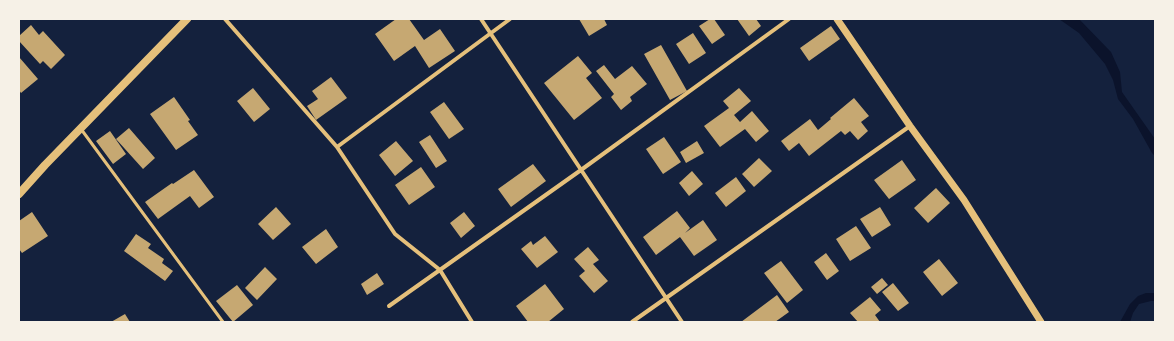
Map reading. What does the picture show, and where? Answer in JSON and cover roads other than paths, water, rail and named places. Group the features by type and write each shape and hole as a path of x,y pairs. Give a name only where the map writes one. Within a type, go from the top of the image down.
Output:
{"main road":[{"path":"19,194 80,128 187,19"}],"street":[{"path":"225,19 336,146 395,234 440,270 472,322"},
{"path":"481,19 682,322"},
{"path":"336,146 510,19"},
{"path":"389,306 581,170 789,19"},
{"path":"837,19 910,126 964,200 1041,322"},
{"path":"632,322 910,126"}],"lane":[{"path":"80,128 223,322"}],"water":[{"path":"1059,19 1079,19 1111,52 1120,72 1122,92 1155,139 1155,156 1133,119 1118,99 1113,80 1105,64 1079,33"},
{"path":"1146,293 1155,293 1155,301 1139,304 1133,313 1130,322 1120,322 1130,304 1138,296"}]}
